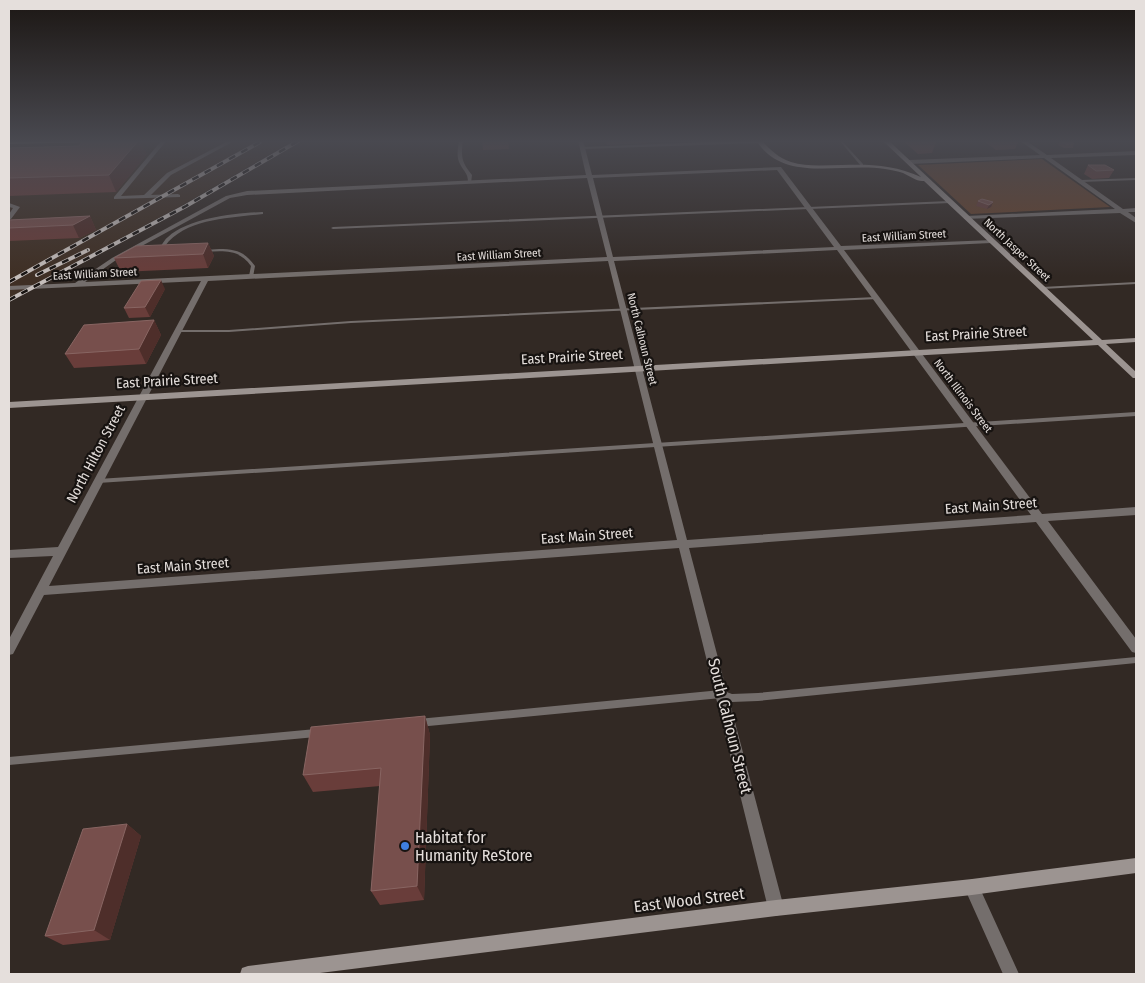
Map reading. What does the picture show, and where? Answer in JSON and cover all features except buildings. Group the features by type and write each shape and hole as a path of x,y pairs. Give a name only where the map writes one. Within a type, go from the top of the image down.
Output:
{"street":[{"path":"126,186 116,198 178,196"},
{"path":"146,197 157,186"},
{"path":"78,284 114,259 236,194 387,186"},
{"name":"North Calhoun Street","path":"591,186 683,544"},
{"name":"North Illinois Street","path":"792,186 1136,648"},
{"path":"929,186 941,194"},
{"name":"North Jasper Street","path":"933,186 1136,376"},
{"path":"1088,186 1136,221"},
{"path":"9,218 16,210 11,205"},
{"path":"966,218 1136,210"},
{"name":"East William Street","path":"9,288 991,241"},
{"name":"North Hilton Street","path":"9,650 206,278"},
{"name":"East Prairie Street","path":"9,405 915,351 1136,340"},
{"name":"East Main Street","path":"39,591 1136,511"},
{"name":"South Calhoun Street","path":"683,544 776,908"},
{"path":"9,554 60,551"},
{"name":"East Wood Street","path":"248,974 776,908 972,887 1136,865"},
{"path":"972,887 1011,974"}],"lane":[{"path":"333,228 949,202"},
{"path":"173,250 166,249 163,246 166,240 194,225 222,216 262,213"},
{"path":"199,251 242,252 248,256 253,266 251,276"},
{"path":"1042,288 1136,283"},
{"path":"178,331 229,331 285,326 876,298"},
{"path":"98,481 1136,414"},
{"path":"411,724 722,694 732,698 758,697 1136,660"},
{"path":"9,760 322,732"}],"shaded area":[{"path":"9,186 215,186 179,207 9,298"},
{"path":"941,186 1080,186 1110,207 971,214"}],"railway":[{"path":"9,282 181,186"},
{"path":"9,300 221,186"},
{"path":"37,275 88,250"}],"place":[{"name":"Habitat for Humanity ReStore","path":"405,846"}]}
